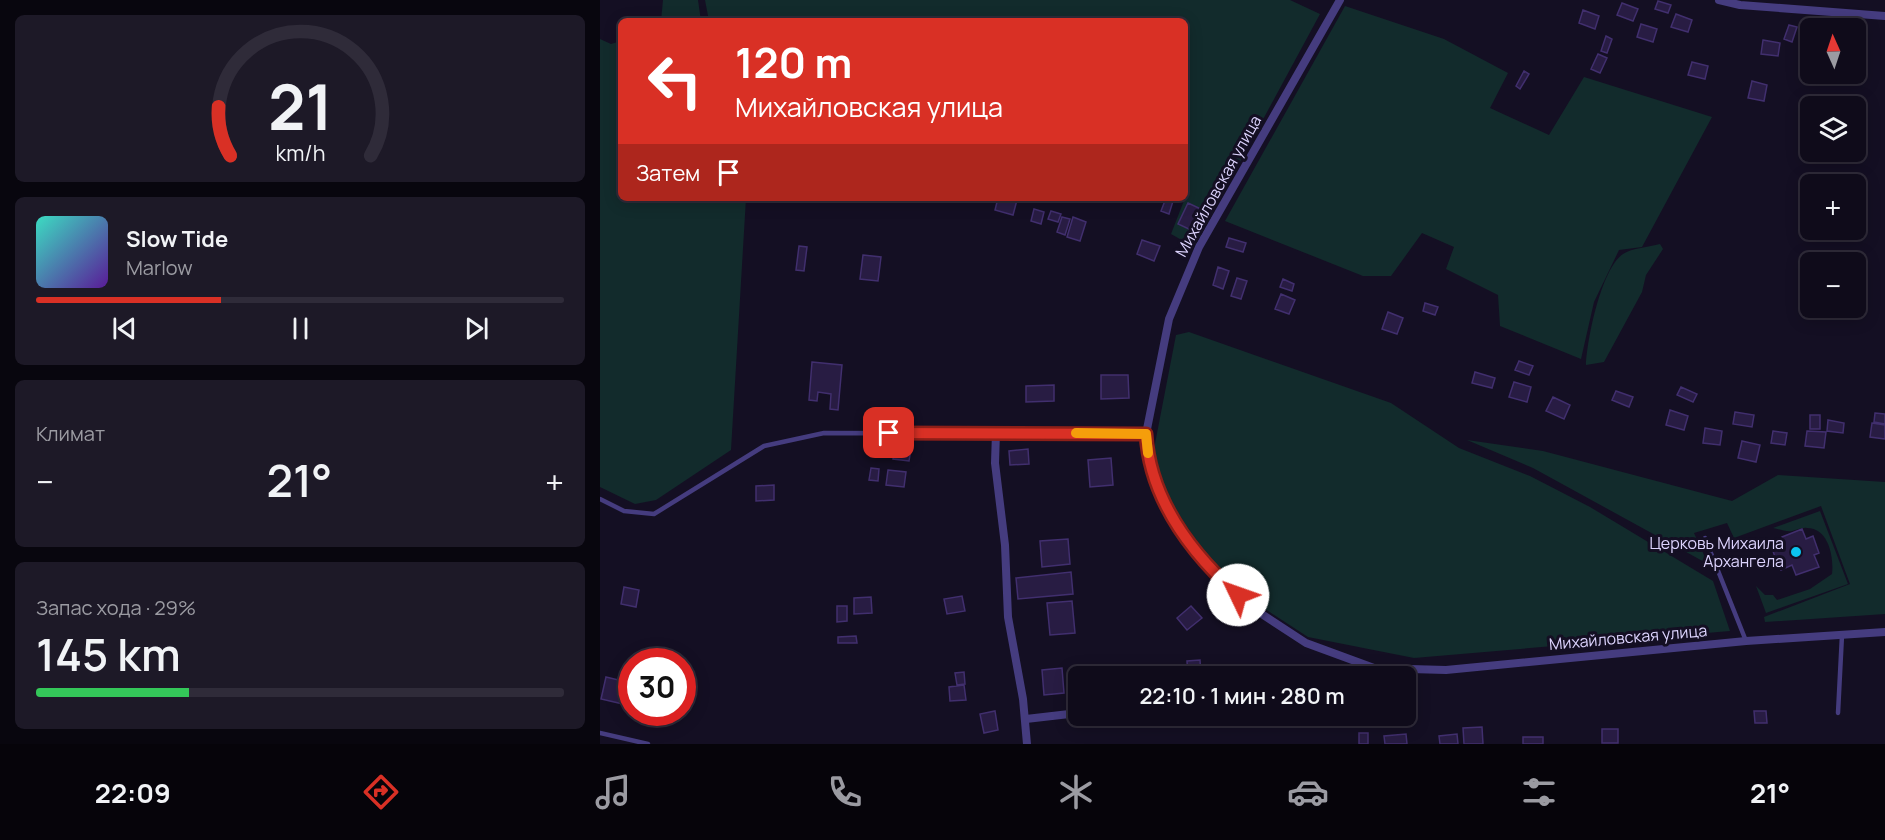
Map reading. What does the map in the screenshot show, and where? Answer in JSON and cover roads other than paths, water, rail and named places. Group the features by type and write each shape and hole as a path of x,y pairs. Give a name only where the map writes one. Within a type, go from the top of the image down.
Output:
{"street":[{"name":"Михайловская улица","path":"1340,0 1199,247 1169,319 1146,434 1148,454 1164,504 1205,565 1254,609 1305,643 1368,666"},
{"path":"1719,0 1740,5 1885,16"},
{"path":"996,432 995,463 1005,545 1008,617 1026,719 1027,744"},
{"name":"Михайловская улица","path":"1416,669 1446,670 1746,641 1885,632"},
{"path":"1026,719 1068,714"}],"lane":[{"path":"600,499 624,511 654,514 764,447 824,433 1146,434"},
{"path":"1705,538 1746,641"},
{"path":"1838,713 1842,634"},
{"path":"600,733 648,744"}],"place":[{"name":"Церковь Михаила Архангела","path":"1796,552"}]}
